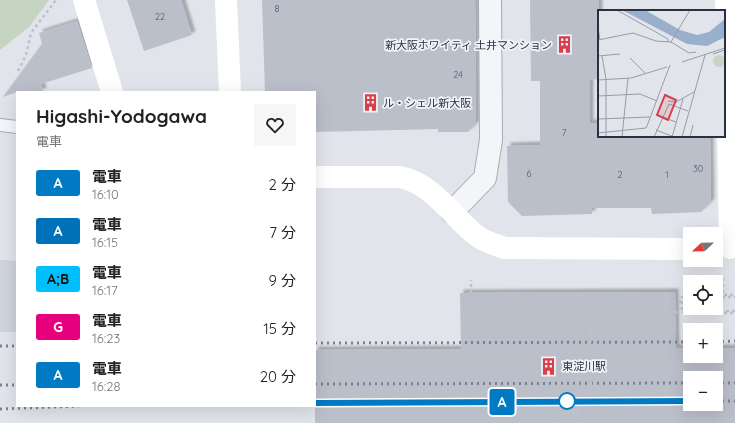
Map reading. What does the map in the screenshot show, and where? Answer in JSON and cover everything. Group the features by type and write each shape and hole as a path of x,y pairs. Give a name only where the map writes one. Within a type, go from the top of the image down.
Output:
{"street":[{"path":"84,0 112,91"},
{"path":"226,0 230,91"},
{"path":"452,212 485,178 491,140 490,0"},
{"path":"726,0 727,248"},
{"path":"316,177 400,177 410,179 433,194 477,236 505,248 683,249"}],"lane":[{"path":"0,125 16,127"}],"path":[{"path":"18,71 26,55 31,33 56,0"},
{"path":"471,280 471,293"},
{"path":"723,295 734,296"},
{"path":"723,297 734,296"},
{"path":"683,297 683,311"},
{"path":"666,302 683,301"},
{"path":"652,312 735,312"},
{"path":"723,312 735,312"},
{"path":"590,328 591,393"},
{"path":"555,361 578,372"},
{"path":"526,363 532,363 533,372 578,372"},
{"path":"584,363 578,363 578,422 584,422"},
{"path":"578,393 628,393"},
{"path":"526,422 533,422 533,414 578,413"},
{"path":"557,423 578,413"}],"shaded area":[{"path":"0,260 16,261 16,332 0,332"}],"green space":[{"path":"0,0 49,0 29,27 0,50"}],"building":[{"path":"127,0 181,0 192,35 144,51"},
{"path":"262,0 475,0 476,124 468,132 438,132 438,129 316,132 316,91 265,91"},
{"path":"530,0 599,0 598,79 590,80 590,123 598,123 598,137 710,137 711,202 701,212 652,214 651,208 592,208 592,214 522,216 508,202 507,146 540,145 540,81 531,81"},
{"path":"77,21 92,68 41,84 43,91 16,91 16,92 3,97 42,44 39,33"},
{"path":"675,292 676,348 683,348 683,363 723,363 723,348 735,348 735,423 315,423 316,350 461,349 460,293"}],"railway":[{"path":"723,342 735,341"},
{"path":"316,343 683,342"},
{"path":"0,346 16,346"},
{"path":"316,384 683,383"},
{"path":"723,383 735,383"},
{"path":"0,385 16,385"},
{"path":"316,403 683,401"},
{"path":"723,401 735,401"},
{"path":"0,409 53,407"}],"train":[{"name":"A","path":"316,403 683,401"}],"place":[{"name":"新大阪ホワイティ 土井マンション","path":"565,45"},
{"name":"ル・シェル新大阪","path":"370,103"},
{"name":"東淀川駅","path":"549,366"}]}
